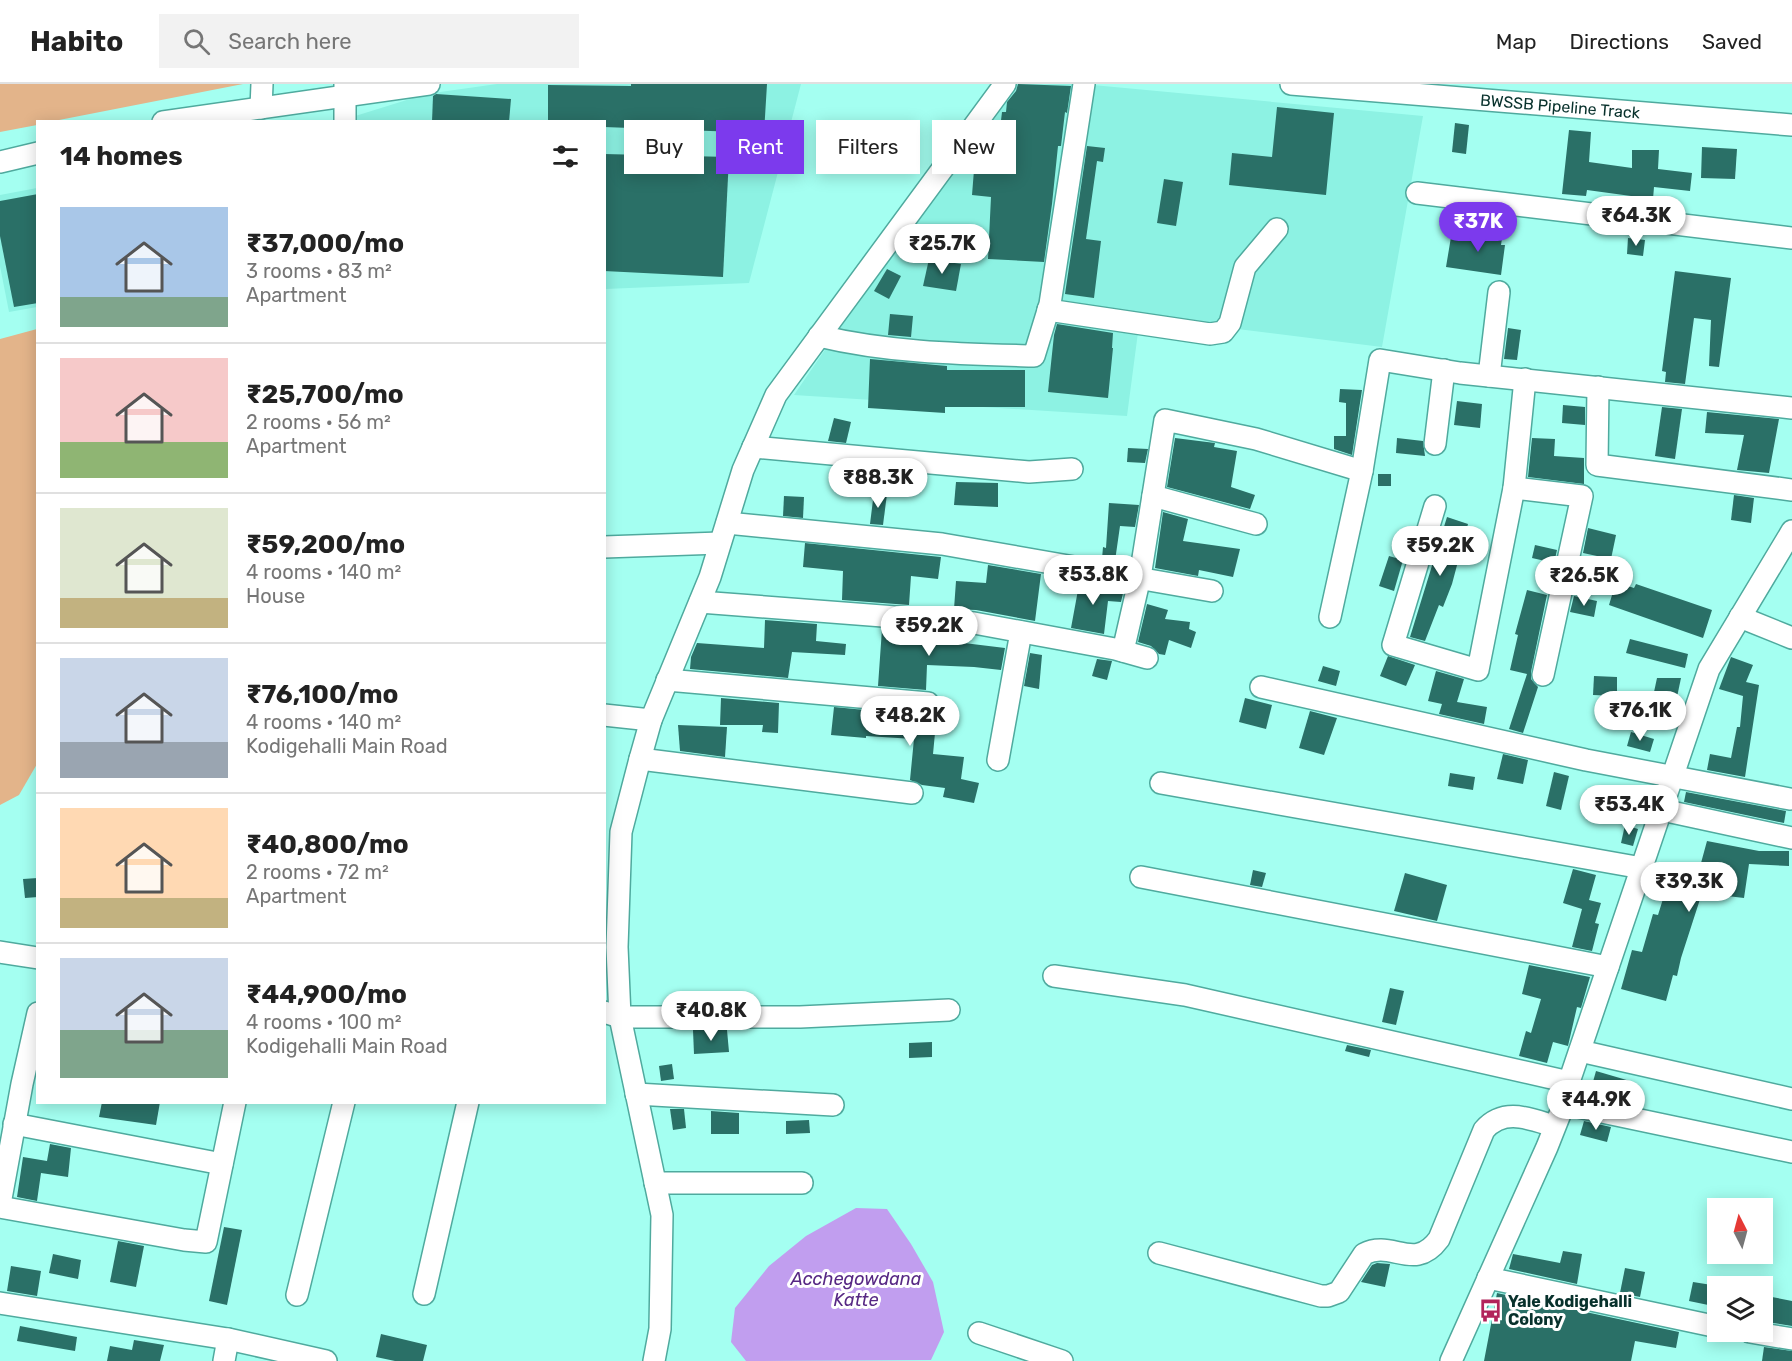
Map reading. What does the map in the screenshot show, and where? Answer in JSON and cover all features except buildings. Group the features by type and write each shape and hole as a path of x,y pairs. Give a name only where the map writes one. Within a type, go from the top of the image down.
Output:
{"street":[{"path":"261,108 262,84"},
{"path":"177,120 261,108 346,90 428,84"},
{"path":"654,1361 660,1329 662,1215 636,1094 612,1014 617,947 613,833 640,759 651,720 699,602 743,470 776,395 1005,84"},
{"path":"819,336 856,345 954,354 1034,356 1048,310 1084,84"},
{"name":"BWSSB Pipeline Track","path":"1291,84 1792,125"},
{"path":"345,120 346,90"},
{"path":"0,162 36,153"},
{"path":"1416,193 1792,238"},
{"path":"1048,310 1210,334 1223,332 1230,323 1245,267 1277,229"},
{"path":"1489,376 1499,292"},
{"path":"1330,617 1362,471 1380,360 1489,376 1792,408"},
{"path":"1435,444 1444,370"},
{"path":"1435,506 1393,645 1478,669 1514,488 1525,379"},
{"path":"1598,387 1597,465 1792,490"},
{"path":"1123,651 1140,577 1165,420 1256,439 1362,471"},
{"path":"753,447 1029,472 1072,469"},
{"path":"1514,488 1582,496 1542,675"},
{"path":"1152,496 1256,524"},
{"path":"1451,1361 1564,1104 1569,1082 1709,669 1792,531"},
{"path":"606,548 723,533 942,544 1212,591"},
{"path":"699,602 974,623 1123,651 1147,658"},
{"path":"1740,617 1792,638"},
{"path":"998,760 1021,632"},
{"path":"667,680 928,703"},
{"path":"1261,687 1586,760 1790,799"},
{"path":"606,715 651,720"},
{"path":"640,759 912,793"},
{"path":"1161,783 1642,868"},
{"path":"1662,810 1792,838"},
{"path":"1141,877 1608,967"},
{"path":"0,952 36,958"},
{"path":"1054,976 1185,995 1569,1082"},
{"path":"612,1014 800,1017 949,1010"},
{"path":"36,1028 14,1124 0,1206 184,1240 206,1242 235,1104"},
{"path":"1580,1051 1792,1099"},
{"path":"636,1094 833,1105"},
{"path":"297,1295 344,1104"},
{"path":"424,1294 468,1104"},
{"path":"1564,1104 1792,1152"},
{"path":"1159,1253 1321,1296 1334,1295 1339,1292 1364,1254 1379,1250 1420,1255 1430,1250 1439,1239 1484,1130 1490,1123 1509,1116 1527,1118 1554,1126"},
{"path":"14,1124 222,1164"},
{"path":"655,1183 802,1183"},
{"path":"1488,1278 1707,1325"},
{"path":"0,1303 228,1339 326,1361"},
{"path":"979,1333 1062,1361"},
{"path":"1773,1336 1792,1339"},
{"path":"224,1361 228,1339"}],"shaded area":[{"path":"0,84 243,84 59,120 36,120 36,125 0,132"},
{"path":"497,84 801,84 792,120 716,120 716,174 777,174 749,283 606,289 606,120 342,120 426,94"},
{"path":"1007,84 1082,84 1423,116 1382,347 1140,317 1127,416 794,395 945,174 1016,174 1016,120 982,120"},
{"path":"36,188 36,307 9,312 0,266 0,195"},
{"path":"36,329 36,766 19,795 0,805 0,339"}],"water":[{"name":"Acchegowdana Katte","path":"856,1208 887,1209 933,1282 944,1332 931,1360 746,1361 731,1342 735,1308 769,1266 806,1236"}],"place":[{"name":"Yale Kodigehalli Colony","path":"1490,1310"}]}
